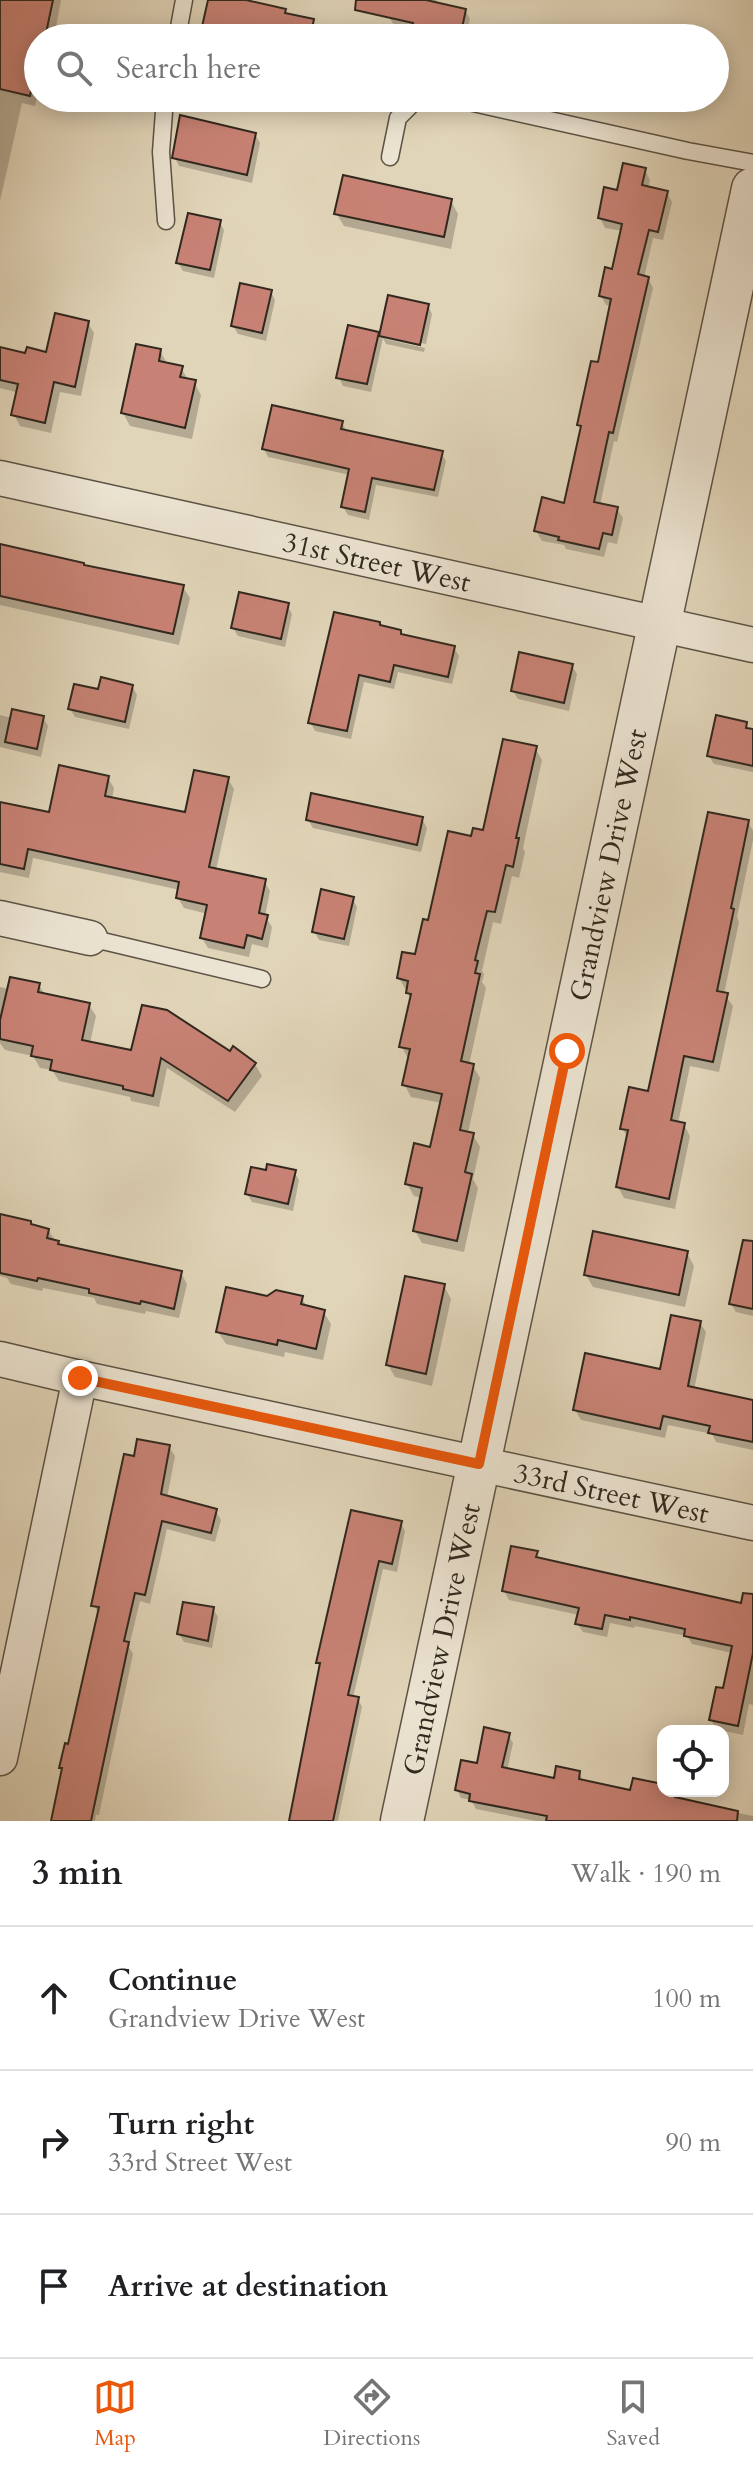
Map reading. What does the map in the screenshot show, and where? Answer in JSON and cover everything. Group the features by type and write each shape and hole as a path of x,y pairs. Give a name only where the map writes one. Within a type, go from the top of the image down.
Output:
{"street":[{"name":"Grandview Drive West","path":"402,1821 659,624 740,313 753,189"},
{"name":"31st Street West","path":"0,478 753,645"},
{"path":"0,918 90,938"},
{"name":"33rd Street West","path":"0,1359 753,1523"},
{"path":"0,1758 80,1378"}],"lane":[{"path":"180,24 184,0"},
{"path":"164,112 161,152 166,221"},
{"path":"390,157 398,118 404,112"},
{"path":"513,112 753,163"},
{"path":"90,938 262,979"}],"building":[{"path":"0,0 53,0 48,24 24,24 24,95 0,89"},
{"path":"208,0 246,0 314,19 313,24 203,24"},
{"path":"356,0 426,0 466,9 463,24 413,24 355,10"},
{"path":"180,115 256,133 247,175 172,158"},
{"path":"623,163 646,168 642,185 668,191 658,232 649,230 638,274 649,277 594,502 618,507 612,535 603,533 599,549 534,531 542,497 564,503 591,361 598,362 611,299 599,296 605,267 612,269 622,224 598,218 604,187 617,190"},
{"path":"343,175 452,199 444,237 334,214"},
{"path":"188,213 221,220 210,270 176,263"},
{"path":"240,283 272,290 262,333 231,326"},
{"path":"388,295 429,304 420,345 379,336"},
{"path":"55,313 89,321 75,387 54,382 45,423 11,415 18,384 0,380 0,347 25,353 27,347 46,352"},
{"path":"348,325 379,332 367,384 336,378"},
{"path":"136,344 161,349 159,361 183,366 180,377 196,380 185,428 121,413"},
{"path":"272,405 343,421 341,429 443,451 434,490 372,478 365,512 341,507 349,469 262,449"},
{"path":"0,544 184,585 173,634 0,596"},
{"path":"239,592 289,603 281,639 231,628"},
{"path":"334,612 380,622 380,625 401,630 401,634 455,646 448,677 394,665 390,682 359,675 347,731 308,723"},
{"path":"519,652 573,664 564,703 511,691"},
{"path":"101,677 133,685 125,722 68,709 74,684 98,689"},
{"path":"12,709 44,716 37,749 5,742"},
{"path":"716,715 747,722 746,728 753,729 753,766 707,756"},
{"path":"503,739 537,746 516,838 519,838 513,867 506,865 495,912 487,911 475,960 478,961 475,973 480,974 461,1061 474,1064 460,1130 474,1133 465,1172 472,1174 457,1241 413,1231 422,1188 405,1184 414,1143 430,1147 442,1094 402,1085 410,1049 399,1047 411,994 406,993 408,981 397,978 402,952 415,954 423,919 428,920 448,831 471,836 473,828 483,830"},
{"path":"59,765 109,776 105,796 185,812 194,770 229,777 209,867 266,879 259,913 268,915 262,939 247,935 244,948 200,938 207,905 176,898 179,882 28,849 24,869 0,864 0,802 49,812"},
{"path":"311,793 423,817 417,845 306,820"},
{"path":"708,812 749,820 717,991 728,993 713,1062 684,1056 671,1120 685,1123 669,1199 616,1187 628,1130 620,1129 629,1087 648,1091"},
{"path":"321,889 354,897 344,939 312,932"},
{"path":"10,977 40,983 38,992 90,1003 82,1040 131,1050 142,1005 167,1010 230,1051 233,1046 256,1063 228,1101 161,1058 153,1096 50,1070 52,1060 31,1056 33,1046 0,1039 0,1020"},
{"path":"267,1164 296,1170 288,1204 245,1194 251,1167 266,1170"},
{"path":"0,1214 49,1229 47,1238 59,1241 58,1244 182,1271 174,1309 89,1293 89,1289 38,1278 37,1281 0,1273"},
{"path":"593,1231 688,1251 679,1295 584,1275"},
{"path":"743,1240 753,1241 753,1309 729,1304"},
{"path":"405,1276 445,1284 426,1374 386,1365"},
{"path":"226,1287 267,1296 276,1290 303,1296 301,1304 325,1310 316,1349 278,1340 277,1345 216,1332"},
{"path":"671,1315 701,1321 688,1386 753,1400 753,1442 708,1433 710,1426 663,1416 660,1429 573,1410 585,1353 660,1369"},
{"path":"137,1439 170,1445 161,1494 217,1509 211,1533 162,1521 145,1595 135,1593 124,1641 129,1642 91,1821 51,1821 62,1768 59,1768 65,1743 68,1744 99,1607 91,1606 124,1454 134,1456"},
{"path":"351,1510 402,1521 392,1564 379,1561 348,1695 359,1697 333,1821 289,1821 320,1663 316,1663"},
{"path":"511,1546 538,1551 536,1557 741,1603 743,1593 753,1594 753,1653 738,1726 709,1720 716,1687 723,1688 732,1646 684,1636 685,1629 630,1617 630,1620 605,1615 602,1629 575,1624 579,1608 502,1591"},
{"path":"183,1602 214,1607 208,1641 177,1634"},
{"path":"484,1727 510,1733 502,1767 554,1778 556,1766 580,1771 579,1779 630,1790 633,1778 657,1783 657,1797 675,1797 738,1811 737,1821 546,1821 547,1816 469,1801 470,1794 455,1790 461,1760 477,1763"}],"route":[{"path":"80,1378 479,1464 567,1051"}]}
